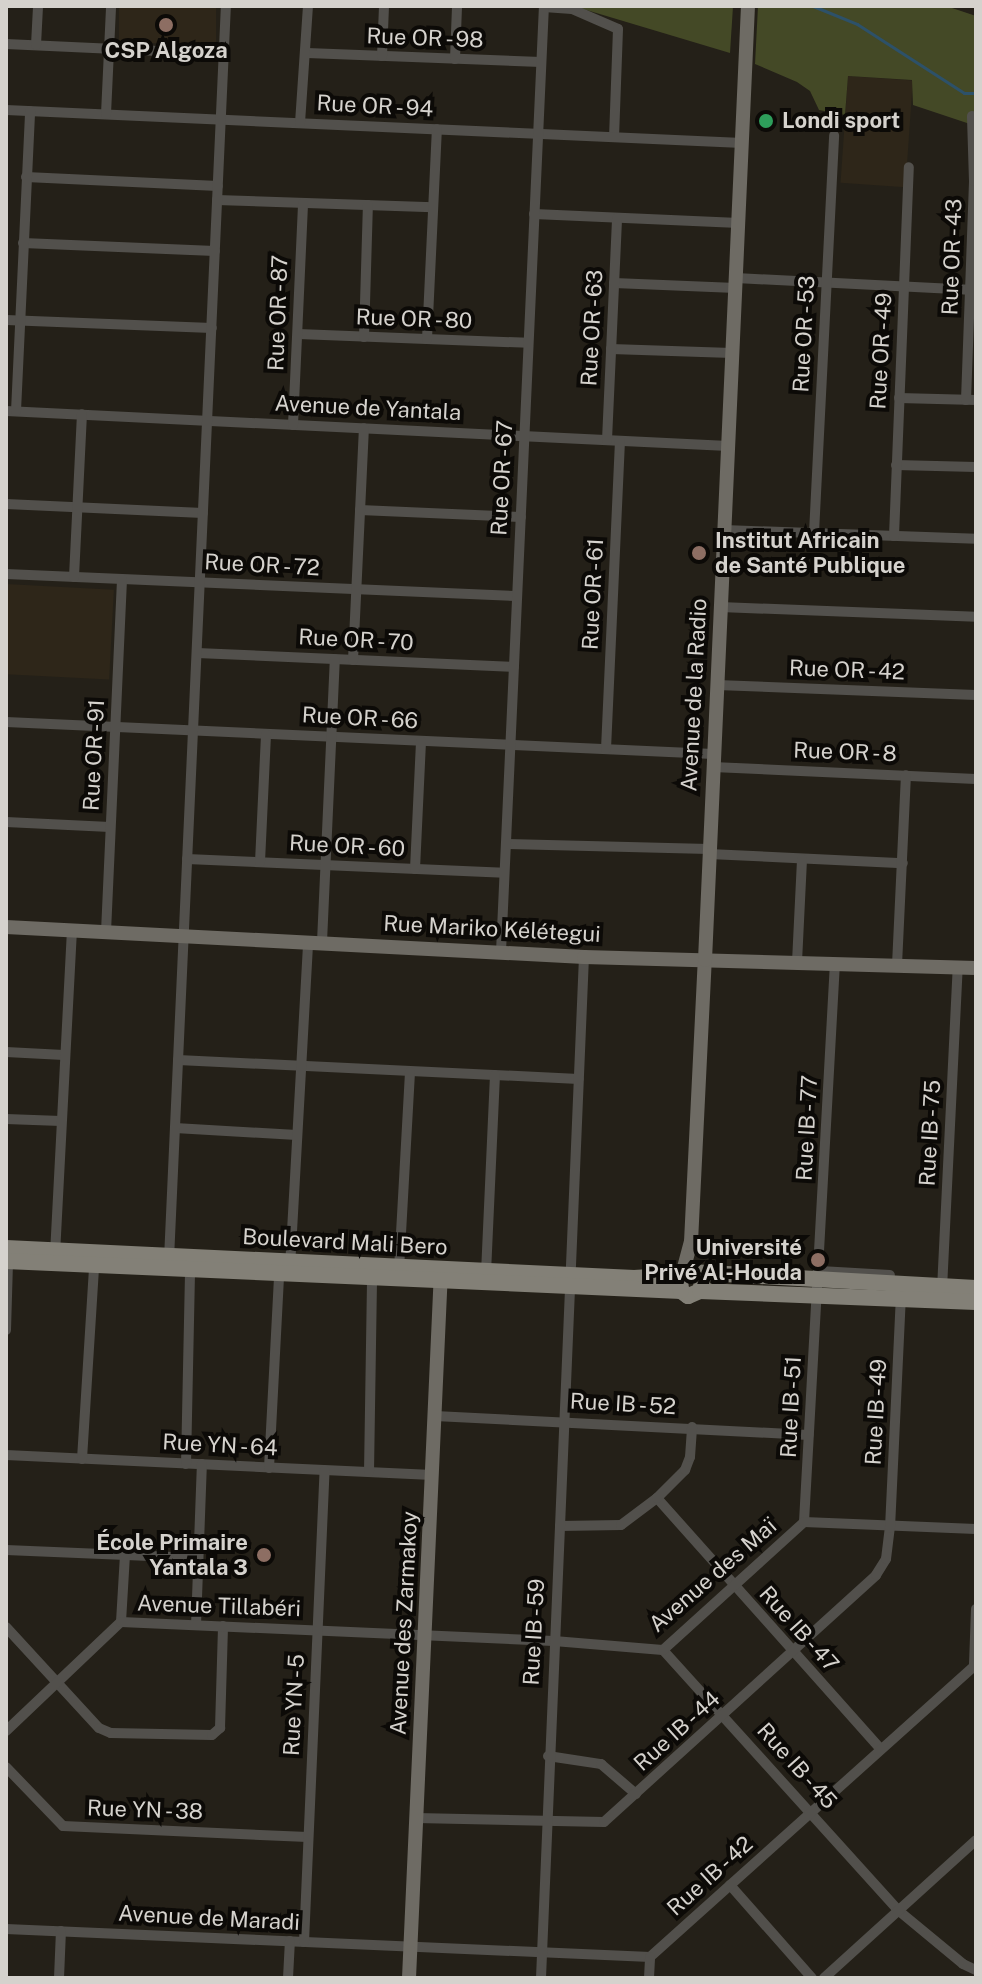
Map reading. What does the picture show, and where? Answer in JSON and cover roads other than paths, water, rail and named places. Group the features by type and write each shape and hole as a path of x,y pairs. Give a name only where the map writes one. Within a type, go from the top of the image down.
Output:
{"main road":[{"name":"Boulevard Mali Bero","path":"7,1257 169,1262 372,1279 399,1274"},
{"name":"Boulevard Mali Bero","path":"55,1257 94,1266 169,1262 190,1270 570,1281 634,1278 690,1283 819,1282 976,1288"},
{"name":"Boulevard Mali Bero","path":"819,1282 901,1298 942,1289 976,1302"}],"street":[{"path":"36,45 38,6"},
{"path":"106,114 111,6"},
{"path":"169,1262 226,6"},
{"path":"300,123 308,6"},
{"path":"382,56 384,6"},
{"path":"455,59 457,6"},
{"name":"Avenue de la Radio","path":"690,1283 748,6"},
{"path":"544,7 572,9 614,25 620,35 614,137"},
{"name":"Rue OR - 67","path":"501,952 544,7"},
{"path":"6,44 224,54"},
{"name":"Rue OR - 98","path":"307,53 541,62"},
{"name":"Rue OR - 94","path":"6,110 742,143"},
{"path":"11,411 20,321 30,111"},
{"name":"Rue OR - 43","path":"971,400 975,182 972,116"},
{"path":"427,339 437,129"},
{"name":"Rue OR - 53","path":"814,533 834,136"},
{"name":"Rue OR - 49","path":"894,536 909,167"},
{"path":"26,177 218,186"},
{"path":"217,200 433,207"},
{"name":"Rue OR - 87","path":"293,425 303,203"},
{"path":"364,337 368,205"},
{"path":"534,214 739,223"},
{"name":"Rue OR - 63","path":"607,440 617,218"},
{"path":"23,243 215,251"},
{"path":"614,283 826,283 973,290"},
{"path":"6,320 212,328"},
{"name":"Rue OR - 80","path":"298,334 528,343"},
{"path":"611,349 732,353"},
{"path":"899,398 971,400"},
{"name":"Avenue de Yantala","path":"11,411 728,446"},
{"path":"74,577 82,414"},
{"path":"353,660 364,428"},
{"name":"Rue OR - 61","path":"606,749 620,441"},
{"path":"896,465 976,467"},
{"path":"6,504 203,513"},
{"path":"360,510 521,517"},
{"path":"724,530 976,539"},
{"name":"Rue OR - 72","path":"6,574 517,596"},
{"name":"Rue OR - 91","path":"106,932 122,579"},
{"path":"720,607 976,617"},
{"name":"Rue OR - 70","path":"197,653 514,667"},
{"path":"269,1468 301,1066 326,865 335,659"},
{"name":"Rue OR - 42","path":"717,685 976,695"},
{"name":"Rue OR - 66","path":"6,722 606,749 713,761"},
{"path":"260,862 266,734"},
{"path":"415,869 421,741"},
{"name":"Rue OR - 8","path":"713,761 976,779"},
{"path":"897,965 906,775"},
{"path":"6,822 110,827"},
{"path":"506,844 903,863"},
{"name":"Rue OR - 60","path":"187,859 504,873"},
{"path":"797,962 802,859"},
{"name":"Rue Mariko Kélétegui","path":"6,927 584,957 976,968"},
{"path":"55,1257 72,931"},
{"name":"Rue IB - 59","path":"541,1978 545,1822 584,957"},
{"name":"Rue IB - 77","path":"819,1282 835,963"},
{"name":"Rue IB - 75","path":"942,1289 958,967"},
{"path":"6,1052 64,1055"},
{"path":"178,1060 579,1079"},
{"path":"399,1274 410,1072"},
{"path":"485,1278 495,1075"},
{"path":"6,1119 61,1121"},
{"path":"175,1128 297,1135"},
{"path":"6,1330 7,1257"},
{"path":"82,1459 94,1266"},
{"path":"186,1464 190,1270"},
{"name":"Avenue des Zarmakoy","path":"409,1978 441,1276"},
{"path":"369,1472 372,1279"},
{"name":"Boulevard Mali Bero","path":"942,1289 976,1280"},
{"name":"Rue IB - 51","path":"804,1522 819,1282"},
{"name":"Rue IB - 49","path":"890,1528 901,1298"},
{"name":"Rue IB - 52","path":"435,1416 809,1435"},
{"path":"560,1526 621,1525 657,1498 688,1464 692,1427"},
{"name":"Rue YN - 64","path":"6,1455 433,1475"},
{"path":"196,1625 202,1464"},
{"name":"Rue YN - 5","path":"304,1942 325,1470"},
{"name":"Rue IB - 47","path":"657,1498 881,1749"},
{"name":"Avenue des Maï","path":"425,1636 554,1641 663,1650 804,1522 890,1528 976,1529"},
{"name":"Rue IB - 44","path":"416,1818 602,1823 884,1567 890,1528"},
{"path":"6,1550 198,1558"},
{"path":"121,1622 125,1555"},
{"path":"975,1664 976,1609"},
{"name":"Avenue Tillabéri","path":"6,1731 121,1622 425,1636"},
{"path":"6,1627 105,1731 212,1735 220,1728 223,1626"},
{"name":"Rue IB - 45","path":"663,1650 899,1911 963,1964 976,1970"},
{"name":"Rue IB - 42","path":"650,1957 975,1664"},
{"path":"548,1756 601,1764 636,1794"},
{"name":"Rue YN - 38","path":"6,1767 63,1826 308,1837"},
{"path":"824,1978 976,1840"},
{"path":"730,1885 812,1978"},
{"name":"Avenue de Maradi","path":"6,1929 410,1947"},
{"path":"59,1978 61,1931"},
{"path":"288,1978 290,1941"},
{"path":"410,1947 650,1957 649,1978"}],"waterway":[{"path":"813,6 857,24 964,93 976,93"}],"place":[{"name":"CSP Algoza","path":"166,25"},
{"name":"Londi sport","path":"766,121"},
{"name":"Institut Africain de Santé Publique","path":"699,553"},
{"name":"Université Privé Al-Houda","path":"818,1260"},
{"name":"École Primaire Yantala 3","path":"264,1555"}]}
